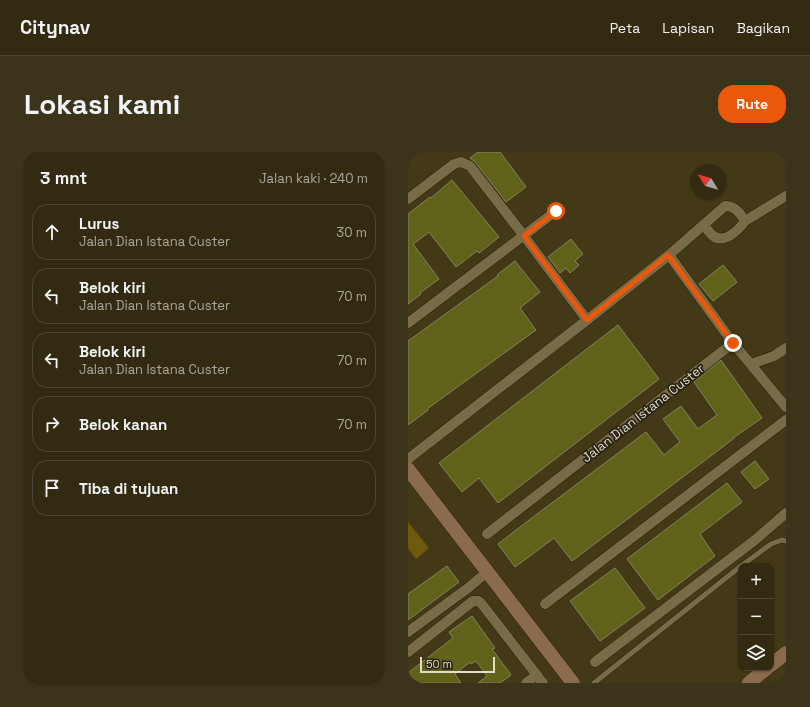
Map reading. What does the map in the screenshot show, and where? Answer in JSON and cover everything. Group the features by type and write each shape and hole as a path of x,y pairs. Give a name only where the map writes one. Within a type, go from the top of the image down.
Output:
{"street":[{"path":"408,199 454,164 461,162 470,166 587,320"},
{"path":"704,225 712,235 722,239 737,231 745,221 786,196"},
{"path":"408,459 587,320 668,255 725,206 733,207 745,221"},
{"path":"408,323 556,211"},
{"path":"668,255 733,343 786,407"},
{"name":"Jalan Dian Istana Custer","path":"487,534 733,343"},
{"path":"751,364 774,356 786,348"},
{"path":"545,604 786,420"},
{"path":"408,469 573,683"},
{"path":"595,662 755,540 786,514"},
{"path":"408,632 487,572"},
{"path":"408,652 473,601 478,601 481,602 544,683"},
{"path":"774,663 786,653"},
{"path":"749,683 763,671"},
{"path":"526,683 537,675"}],"lane":[{"path":"594,683 741,566 771,544 782,540 786,541"}],"shaded area":[{"path":"408,522 429,548 416,559 408,548"}],"building":[{"path":"478,152 500,152 526,187 506,202 475,162 470,158"},
{"path":"452,180 499,237 479,253 477,251 456,267 429,232 413,244 439,279 408,304 408,214 430,197 431,198"},
{"path":"571,239 583,254 575,261 579,265 570,273 566,268 560,273 548,257"},
{"path":"515,261 540,292 520,308 536,330 427,409 428,410 408,425 408,341 498,276 497,275"},
{"path":"723,265 737,282 713,301 699,284"},
{"path":"618,325 659,379 498,503 479,478 462,492 439,463"},
{"path":"721,360 762,418 733,438 572,561 554,538 515,567 498,544 520,527 646,432 664,455 680,442 663,419 681,406 698,429 717,415 694,382"},
{"path":"755,461 769,479 755,489 741,472"},
{"path":"727,483 742,502 700,534 715,556 658,600 627,559"},
{"path":"447,566 459,582 408,620 408,594"},
{"path":"615,568 645,608 600,641 570,601"},
{"path":"472,616 495,648 492,649 511,675 500,683 478,683 487,676 476,661 471,664 470,662 455,674 461,683 408,683 408,673 453,638 449,632"}],"route":[{"path":"556,211 524,236 587,320 668,255 733,343"}]}
